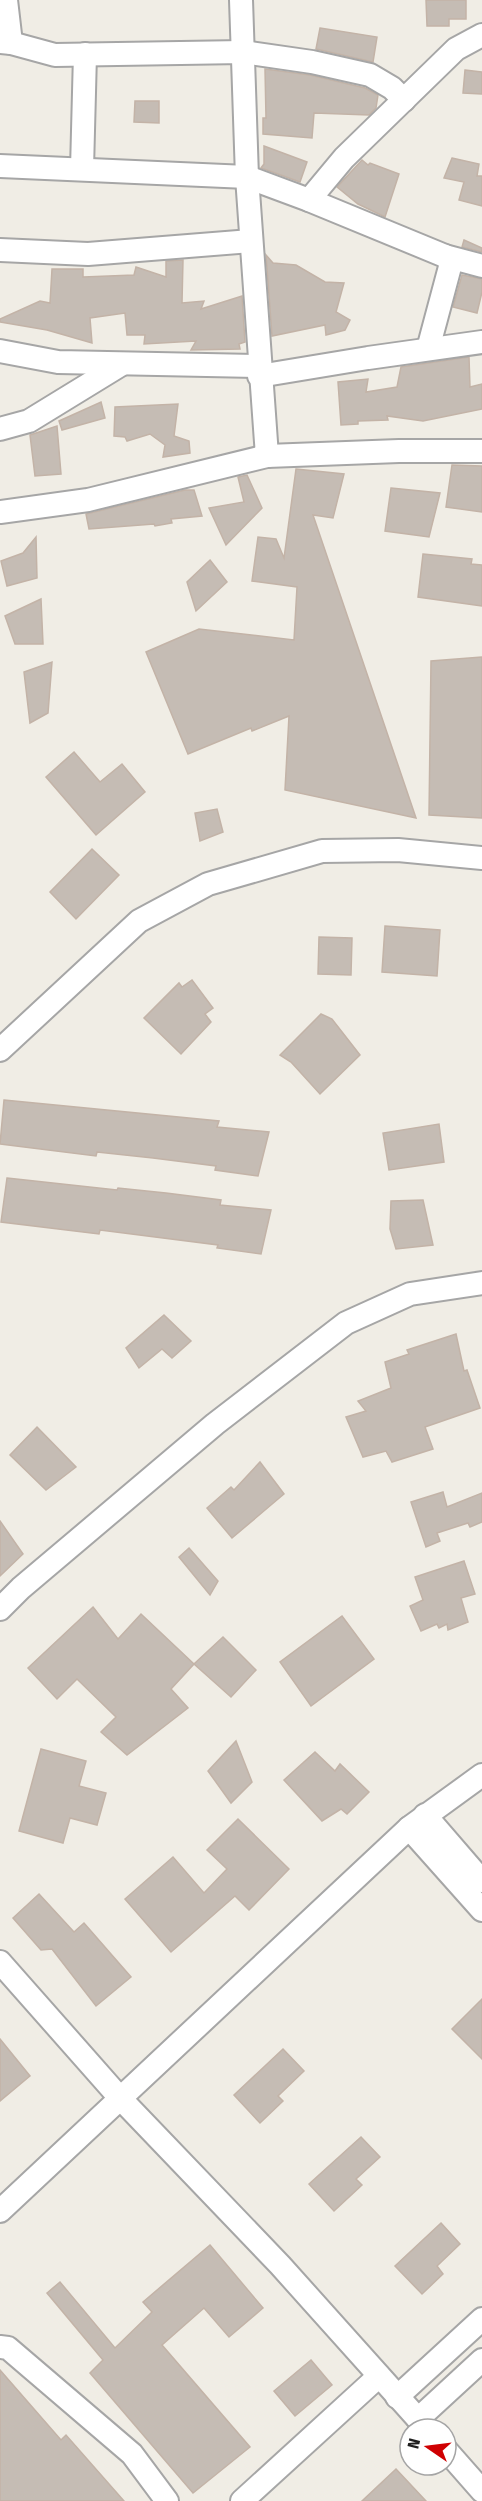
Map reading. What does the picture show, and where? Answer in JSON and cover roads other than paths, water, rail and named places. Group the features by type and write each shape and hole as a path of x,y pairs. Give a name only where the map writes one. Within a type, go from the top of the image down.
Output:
{"street":[{"path":"6,0 5,43 55,55 243,52 312,62 370,75 392,88 404,100"},
{"path":"241,0 247,177 259,371 267,456"},
{"path":"309,200 344,158 456,49 482,35"},
{"path":"82,169 85,54"},
{"path":"0,166 247,177 445,256 482,266"},
{"path":"0,250 88,254 251,241"},
{"path":"428,349 451,269 451,262 445,256"},
{"path":"0,351 58,362 259,371 482,342"},
{"path":"0,429 29,421 122,364"},
{"path":"0,512 88,500 267,456 399,451 482,451"},
{"path":"0,1050 139,921 208,884 322,851 398,850 482,858"},
{"path":"0,1609 21,1588 215,1424 346,1323 410,1294 482,1283"},
{"path":"0,2211 417,1822 482,1775"},
{"path":"417,1822 482,1881"},
{"path":"417,1822 482,1910"},
{"path":"0,1962 120,2098 280,2265 416,2417"},
{"path":"397,2397 482,2319"},
{"path":"0,2347 8,2348 132,2454 167,2501"},
{"path":"429,2417 482,2360"},
{"path":"242,2501 380,2376"},
{"path":"458,2464 482,2491"}]}
